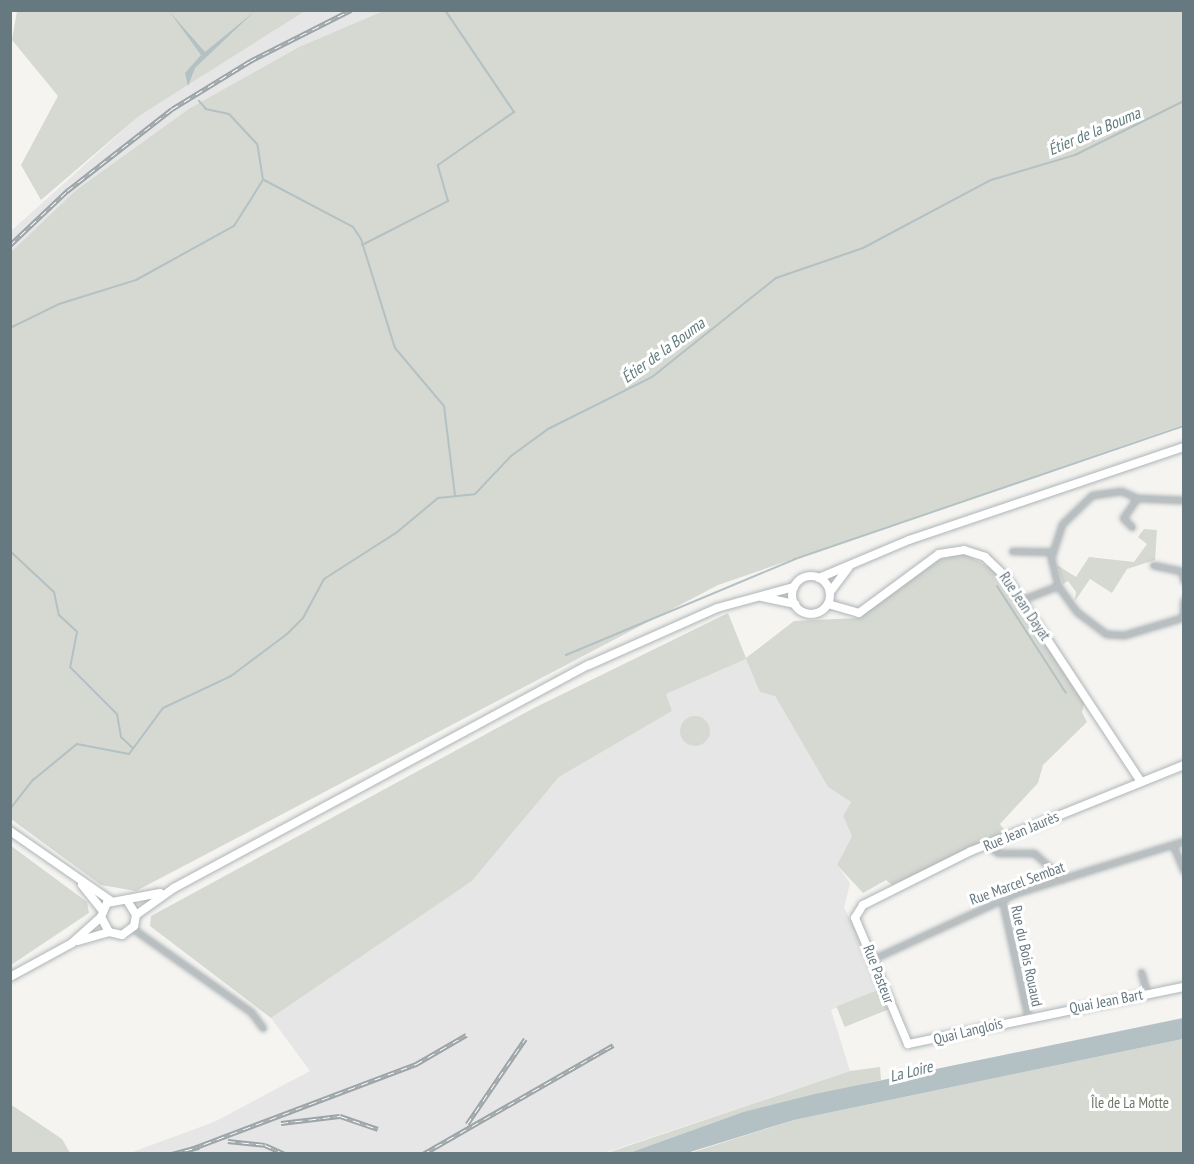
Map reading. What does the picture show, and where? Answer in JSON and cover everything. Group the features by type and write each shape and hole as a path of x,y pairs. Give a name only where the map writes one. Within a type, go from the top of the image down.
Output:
{"main road":[{"path":"10,978 72,943 109,932 122,935 132,928 136,915 174,888 589,665 717,608 794,587 805,577 819,578 851,564 1184,447"},
{"name":"Rue Jean Dayat","path":"828,604 848,614 864,611 932,557 958,550 994,562 1140,780"},
{"path":"762,597 795,604 811,614 828,604 830,592 851,564"},
{"path":"819,578 830,592"},
{"path":"794,587 795,604"},
{"name":"Rue Jean Jaurès","path":"862,905 988,846 1140,780 1184,765"},
{"path":"10,831 111,901 128,902 174,888"},
{"path":"79,881 101,914 109,932"},
{"path":"72,943 111,901"},
{"path":"128,902 136,915"},
{"name":"Rue Pasteur","path":"862,905 855,918 875,958 908,1044"},
{"name":"Quai Jean Bart","path":"1028,1017 1184,987"},
{"name":"Quai Langlois","path":"908,1044 1028,1017"}],"street":[{"path":"1184,500 1137,498 1121,490 1092,495 1062,524 1051,552 1058,586 1090,624 1114,636 1183,617 1184,600"},
{"path":"1132,526 1123,518 1137,498"},
{"path":"1012,551 1051,552"},
{"path":"1153,565 1183,570 1184,581"},
{"path":"1021,600 1058,586"},
{"name":"Rue Marcel Sembat","path":"875,958 1002,900 1184,841"},
{"path":"1173,845 1184,872"},
{"path":"988,846 998,853 1034,853 1063,879"},
{"name":"Rue du Bois Rouaud","path":"1002,900 1028,1017"},
{"path":"132,928 251,1012 263,1028"},
{"path":"1141,972 1147,993"}],"shaded area":[{"path":"169,11 205,52 255,11 195,68 188,86 185,73 201,55"},
{"path":"305,11 386,11 299,47 190,108 76,190 11,252 11,231 139,116"},
{"path":"746,659 775,696 828,787 851,802 843,816 852,836 837,865 850,883 844,908 871,958 880,989 831,1010 850,1071 604,1153 127,1154 214,1122 310,1071 271,1018 472,881 559,777 672,711 666,694"},
{"path":"1183,1018 1183,1039 794,1120 687,1153 629,1153 743,1112 815,1094"}],"green space":[{"path":"386,10 1182,11 1183,425 718,585 136,891 101,885 11,819 11,252 76,190 190,108 299,47"},
{"path":"17,11 305,11 139,116 41,200 21,165 58,96 12,40"},
{"path":"1144,529 1157,530 1155,560 1127,569 1112,593 1090,579 1075,601 1076,592 1068,581 1063,584 1057,565 1076,577 1089,557 1134,562 1147,544 1138,537"},
{"path":"962,553 997,571 1085,700 1082,712 1087,722 1043,765 1038,783 1000,824 1006,832 892,885 886,880 863,893 837,865 852,836 843,816 851,802 828,787 775,696 760,692 746,659 666,694 672,711 559,777 472,881 271,1018 150,926 151,916 534,708 728,613 746,658 794,621 857,618 929,563"},
{"path":"695,716 706,720 710,731 706,742 695,746 684,742 680,731 684,720"},
{"path":"10,845 87,902 89,913 11,965"},
{"path":"880,989 888,1009 845,1027 836,1007"},
{"name":"Île de La Motte","path":"1183,1039 1183,1153 687,1154 794,1120"},
{"path":"880,1067 881,1080 743,1112 629,1153 604,1154 850,1071"},
{"path":"10,1104 62,1139 70,1153 11,1153"}],"waterway":[{"path":"362,245 448,201 438,165 514,112 445,10"},
{"path":"10,328 59,304 136,280 234,226 263,180 257,144 229,114 206,109 199,101"},
{"name":"Étier de la Bouma","path":"10,809 33,780 77,744 129,754 163,708 231,676 287,634 303,618 324,579 396,533 438,498 475,494 511,456 548,429 652,377 776,278 863,248 991,180 1075,155 1184,101"},
{"path":"264,180 353,227 361,239 395,348 444,406 455,495"},
{"path":"566,655 795,559 1184,426"},
{"path":"10,551 54,592 59,615 77,632 70,667 117,714 121,737 133,748"},
{"path":"997,586 1066,693"}],"railway":[{"path":"10,245 67,191 172,109 250,61 351,10"},
{"path":"191,1149 416,1064 466,1035"},
{"path":"467,1124 525,1039"},
{"path":"423,1154 613,1045"},
{"path":"281,1123 340,1116 378,1129"},
{"path":"228,1141 265,1145 285,1154"},
{"path":"172,1154 199,1147"}],"water label":[{"name":"La Loire","path":"911,1071"}]}
